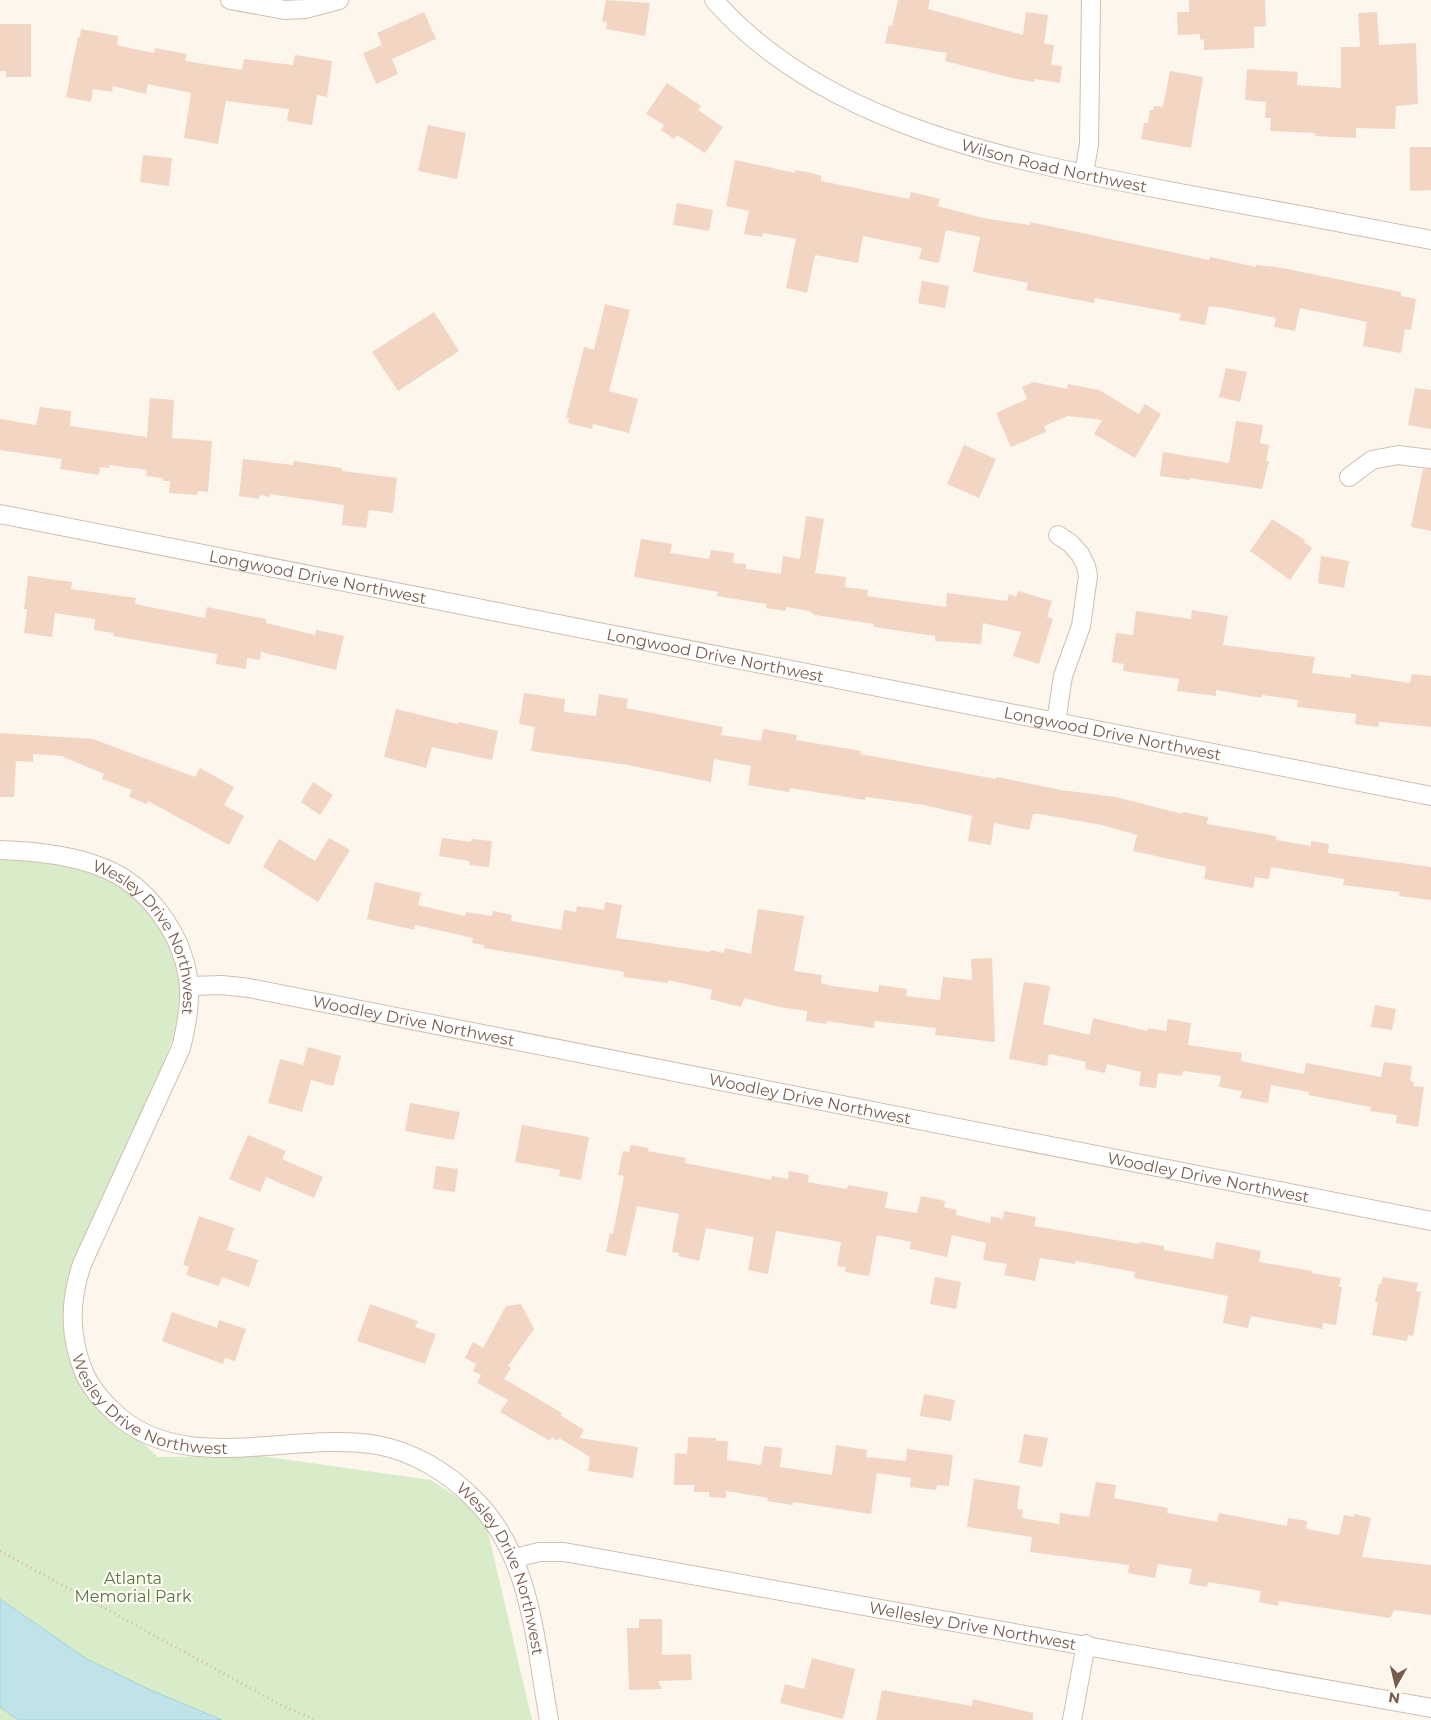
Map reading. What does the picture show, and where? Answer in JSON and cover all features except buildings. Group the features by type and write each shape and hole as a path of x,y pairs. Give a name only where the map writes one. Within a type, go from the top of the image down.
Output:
{"street":[{"path":"230,0 285,10 305,9 339,0"},
{"name":"Wilson Road Northwest","path":"714,0 762,46 808,78 858,105 921,130 1002,155 1084,174 1431,240"},
{"path":"1084,174 1088,144 1091,0"},
{"path":"1349,477 1372,460 1398,455 1431,460"},
{"name":"Longwood Drive Northwest","path":"0,514 1431,796"},
{"path":"1056,722 1063,676 1081,626 1088,576 1086,566 1080,554 1070,543 1058,535"},
{"name":"Wesley Drive Northwest","path":"0,850 72,858 103,867 135,886 163,917 181,950 189,986 188,1019 181,1048 82,1264 75,1284 71,1308 72,1333 77,1355 88,1380 102,1401 122,1420 147,1435 172,1444 233,1448 345,1440 378,1445 411,1455 444,1473 473,1497 497,1526 515,1558 527,1597 549,1720"},
{"name":"Woodley Drive Northwest","path":"189,986 222,985 249,988 1431,1221"},
{"name":"Wellesley Drive Northwest","path":"515,1558 539,1552 564,1552 1086,1644 1431,1708"},
{"path":"1072,1720 1086,1644"}],"path":[{"path":"0,1551 283,1706 317,1720"}],"green space":[{"name":"Atlanta Memorial Park","path":"0,846 152,890 195,983 129,1149 66,1298 82,1387 158,1457 261,1456 431,1480 484,1515 532,1720 0,1720"}],"water":[{"path":"0,1599 87,1659 146,1688 222,1720 18,1720 0,1707"}]}
